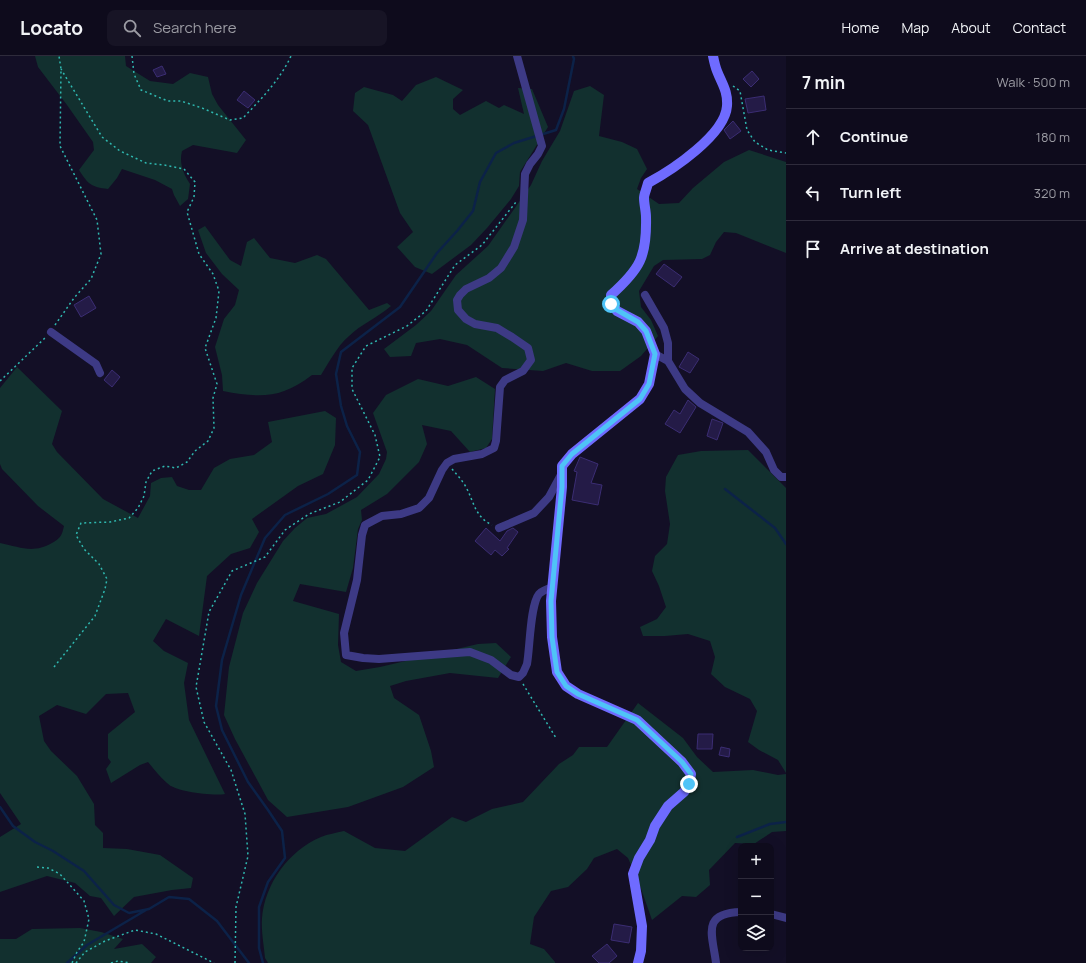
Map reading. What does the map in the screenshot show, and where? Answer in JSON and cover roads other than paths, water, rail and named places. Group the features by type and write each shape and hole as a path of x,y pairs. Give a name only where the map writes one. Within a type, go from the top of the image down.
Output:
{"street":[{"path":"517,56 542,146 525,174 523,220 514,247 501,268 489,278 466,289 460,295 458,300 458,310 466,319 475,324 497,328 512,337 528,348 531,360 522,371 505,380 500,387 496,441 494,448 482,454 454,459 447,463 442,470 430,498 419,508 401,514 382,516 365,525 362,535 357,580 344,633 346,655 380,659 470,652 490,660 511,675 519,677 524,673 526,664 533,607 538,595 544,590 553,587"},
{"path":"638,963 641,951 642,926 633,874 639,858 650,840 655,826 668,806 684,792 689,784 691,774 682,762 637,720 578,694 566,686 557,672 552,637 551,601 558,538 563,472 562,466 572,454 640,399 649,384 655,354 646,331 638,322 617,310 611,304 611,295 626,282 636,269 643,255 647,236 646,208 644,198 648,183 694,153 719,127 727,107 726,89 717,71 713,56"},
{"path":"645,295 664,328 668,343 668,361"},
{"path":"51,332 96,364 100,373"},
{"path":"655,354 668,361 685,389 700,402 748,432 766,452 774,470 781,477 786,477"},
{"path":"499,528 534,514 549,497 563,472"},
{"path":"716,963 715,952 710,934 714,923 720,917 729,913 738,912"},
{"path":"774,915 786,918"}],"waterway":[{"path":"263,963 259,948 259,907 268,882 285,858 282,831 248,782 222,730 216,706 222,660 241,595 265,538 285,515 328,494 357,475 360,452 347,426 341,406 336,374 341,352 400,307 437,253 473,211 480,182 496,153 514,143 556,130 564,109 574,59 573,56"},
{"path":"725,489 775,528 786,544"},
{"path":"0,807 13,826 35,842 53,851 84,871 114,905 129,913 149,909 169,897 189,899 217,921 249,963"},
{"path":"737,837 770,824 786,822"},
{"path":"67,963 87,945 146,910"}]}
